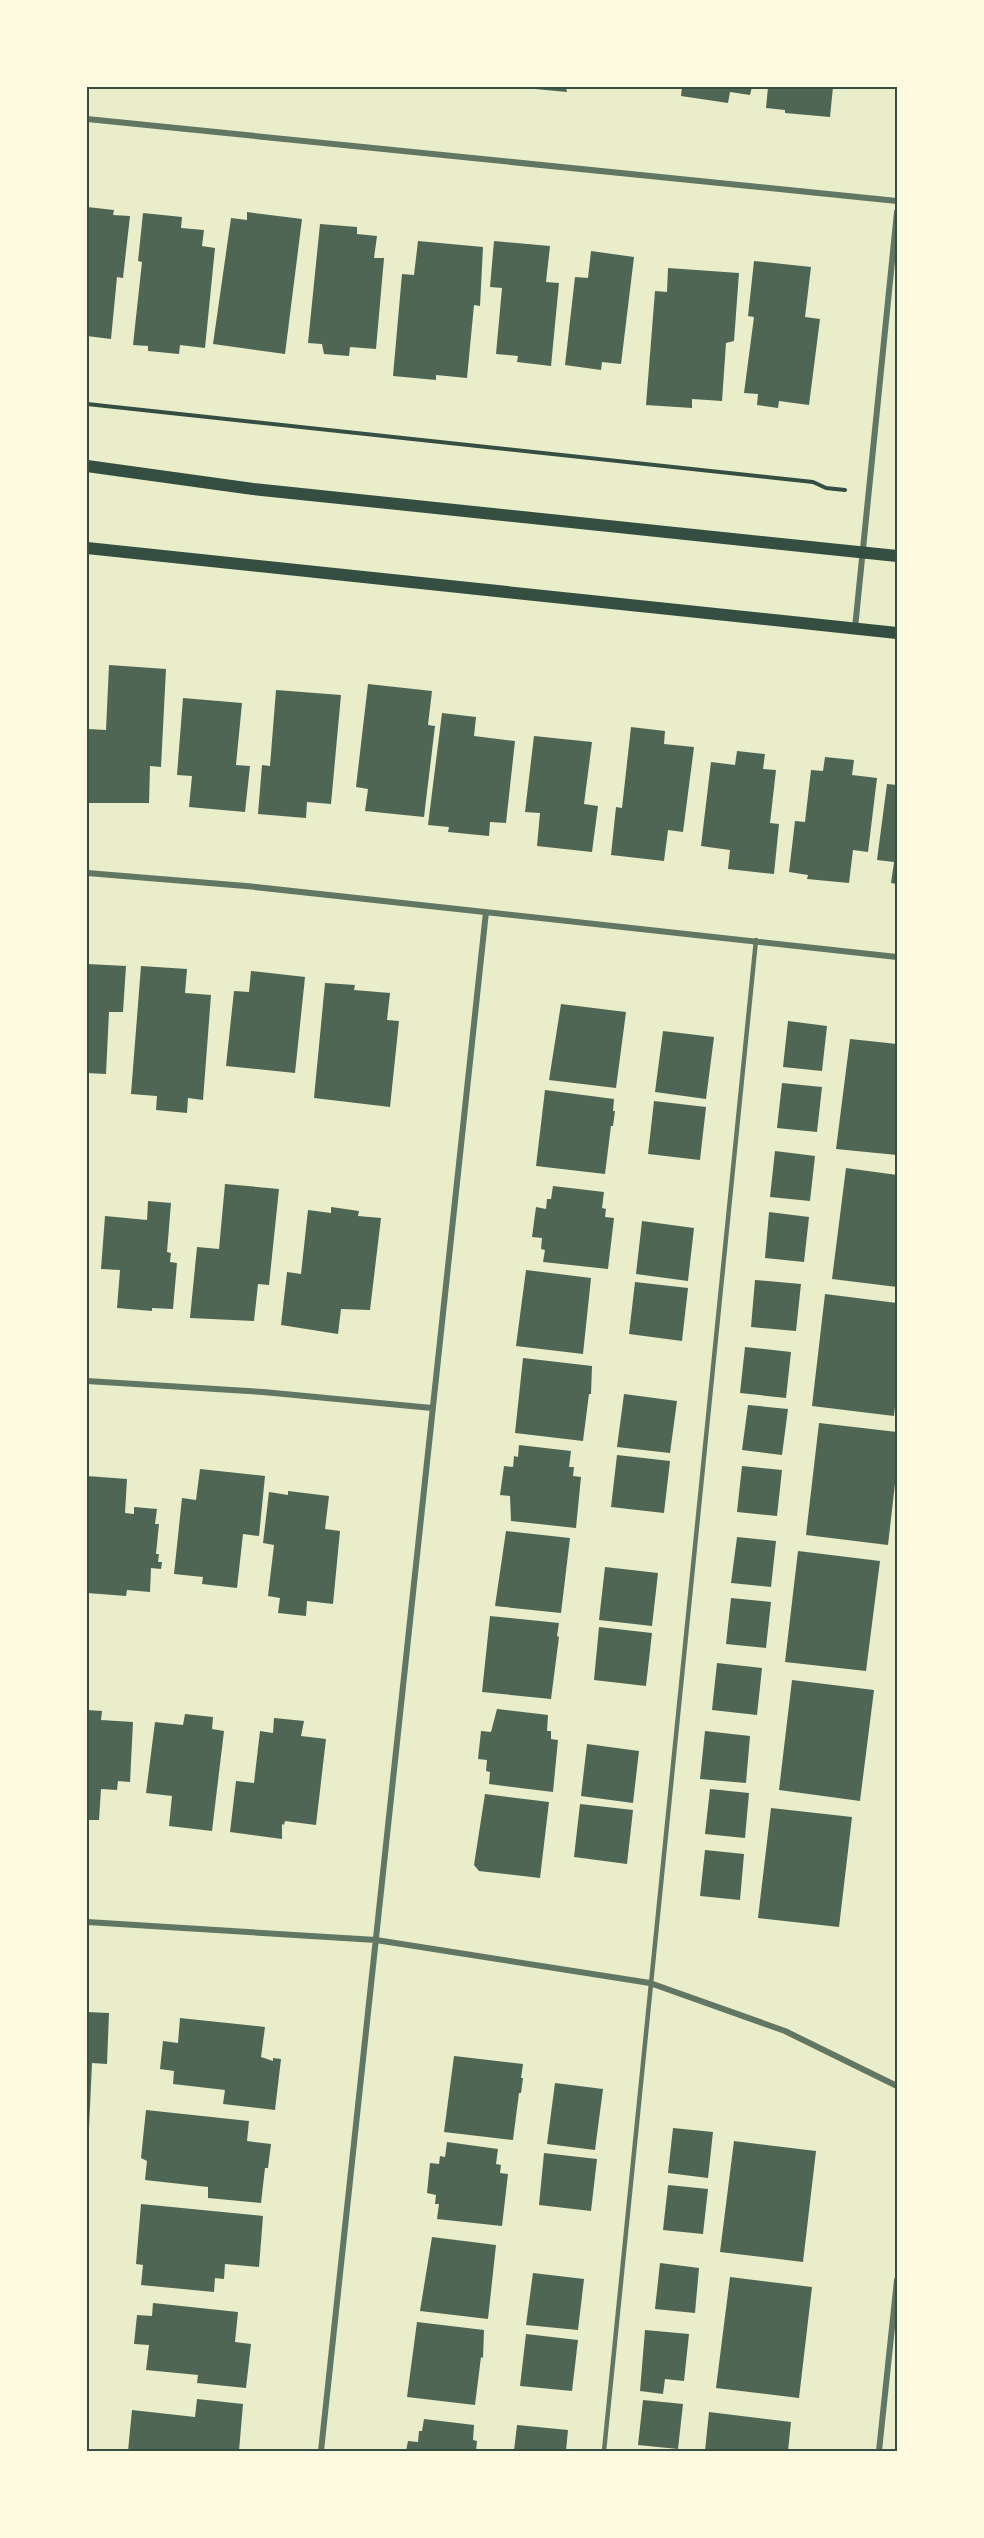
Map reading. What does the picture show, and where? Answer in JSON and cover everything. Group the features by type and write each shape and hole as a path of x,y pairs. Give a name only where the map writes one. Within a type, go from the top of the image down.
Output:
{"main road":[{"path":"87,466 253,489 897,556"},
{"path":"87,548 897,633"}],"street":[{"path":"87,119 897,201"},
{"path":"855,629 897,212"},
{"path":"87,873 246,886 897,957"},
{"path":"321,2451 486,912"},
{"path":"87,1381 263,1392 432,1408"},
{"path":"87,1922 376,1940 650,1983 785,2031 897,2086"},
{"path":"879,2451 897,2280"}],"lane":[{"path":"604,2451 756,940"}],"path":[{"path":"87,404 813,482 826,488"}],"building":[{"path":"535,87 566,87 567,92 535,89"},
{"path":"682,87 752,87 750,95 730,92 728,103 681,96"},
{"path":"768,87 833,87 830,117 785,113 785,110 766,108"},
{"path":"87,207 114,210 113,215 130,216 123,278 117,277 111,339 87,336"},
{"path":"247,212 302,219 285,354 213,344 231,218 247,220"},
{"path":"143,213 182,217 181,228 204,230 202,246 215,248 205,348 180,345 179,354 148,351 148,346 133,345 142,262 138,261"},
{"path":"320,224 357,227 357,234 377,236 374,258 384,258 376,349 350,347 349,356 324,354 322,344 308,343"},
{"path":"418,241 483,247 480,306 474,305 467,378 436,375 436,380 393,376 402,274 414,275"},
{"path":"494,241 550,246 546,282 559,283 551,366 517,362 518,356 496,354 502,288 490,287"},
{"path":"591,251 634,257 621,364 602,362 601,370 565,365 575,277 588,278"},
{"path":"754,261 811,267 805,317 820,319 809,405 779,401 778,408 757,405 758,394 744,393 754,317 748,316"},
{"path":"668,268 739,273 734,341 726,343 722,401 692,399 692,408 646,405 655,291 667,292"},
{"path":"109,665 166,669 161,767 150,766 149,803 87,803 88,729 106,730"},
{"path":"368,684 432,691 428,725 435,726 424,817 365,811 368,789 356,787"},
{"path":"276,690 341,695 331,804 307,802 306,818 258,814 262,765 270,766"},
{"path":"183,698 242,703 236,765 250,766 245,812 189,807 192,776 177,775"},
{"path":"442,713 476,717 474,736 515,741 506,823 490,822 489,836 448,832 449,827 428,825"},
{"path":"631,727 665,731 664,744 694,747 683,832 668,830 664,861 611,855 616,807 622,808"},
{"path":"534,736 592,742 584,804 598,806 592,852 537,846 540,813 525,812"},
{"path":"737,751 765,754 763,769 776,770 770,823 779,824 774,874 728,869 730,850 701,846 711,762 735,765"},
{"path":"825,757 854,760 852,775 877,778 868,852 853,850 849,883 807,879 808,875 789,872 795,821 805,822 811,770 823,771"},
{"path":"887,784 897,785 897,884 891,883 894,862 877,860"},
{"path":"87,964 126,966 123,1012 109,1012 106,1074 87,1073"},
{"path":"141,966 187,969 185,993 211,995 203,1100 188,1098 187,1113 156,1110 157,1096 131,1094"},
{"path":"251,971 305,977 295,1073 226,1066 234,991 249,992"},
{"path":"325,983 355,985 354,990 390,993 387,1020 399,1021 390,1107 314,1098"},
{"path":"561,1004 626,1012 616,1088 549,1080"},
{"path":"788,1021 827,1026 822,1071 783,1067"},
{"path":"663,1031 714,1037 706,1099 655,1092"},
{"path":"850,1039 897,1044 897,1155 836,1149"},
{"path":"782,1083 822,1087 817,1132 777,1128"},
{"path":"545,1090 614,1099 613,1111 615,1111 605,1174 536,1166"},
{"path":"654,1101 706,1107 700,1160 648,1154"},
{"path":"775,1151 815,1156 810,1201 770,1197"},
{"path":"846,1168 897,1175 897,1287 832,1279"},
{"path":"225,1184 279,1189 269,1285 258,1284 254,1321 190,1318 197,1247 219,1249"},
{"path":"553,1186 604,1192 602,1208 606,1209 605,1217 614,1218 608,1269 543,1262 545,1250 541,1249 542,1238 532,1237 536,1207 546,1209 547,1199 551,1199"},
{"path":"148,1201 171,1203 167,1252 171,1253 170,1262 177,1263 173,1309 152,1308 152,1311 117,1308 120,1270 101,1269 105,1216 147,1220"},
{"path":"331,1207 359,1211 358,1216 381,1218 370,1310 341,1309 338,1334 281,1325 287,1272 301,1274 308,1210 331,1213"},
{"path":"769,1212 809,1217 804,1262 765,1258"},
{"path":"642,1221 694,1228 688,1281 636,1274"},
{"path":"526,1270 591,1278 583,1354 516,1346"},
{"path":"755,1280 801,1284 796,1331 751,1327"},
{"path":"635,1282 688,1288 682,1341 629,1334"},
{"path":"825,1294 897,1303 897,1387 894,1416 812,1406"},
{"path":"745,1347 791,1352 786,1398 740,1393"},
{"path":"523,1358 592,1366 591,1394 589,1394 583,1441 515,1433"},
{"path":"624,1394 677,1401 670,1453 617,1447"},
{"path":"748,1405 788,1409 782,1455 742,1450"},
{"path":"819,1423 897,1432 897,1466 888,1545 806,1535"},
{"path":"519,1445 571,1451 569,1467 574,1467 573,1476 581,1477 576,1528 511,1521 510,1496 500,1495 504,1466 513,1467 514,1456 518,1457"},
{"path":"617,1455 670,1461 664,1513 611,1507"},
{"path":"742,1466 782,1470 777,1516 737,1512"},
{"path":"200,1469 265,1476 259,1536 243,1534 237,1588 202,1584 203,1577 174,1574 182,1498 196,1500"},
{"path":"87,1476 127,1479 125,1513 134,1514 134,1507 157,1509 155,1524 159,1524 156,1554 159,1554 158,1562 162,1562 161,1569 151,1568 150,1592 127,1590 126,1596 87,1593"},
{"path":"288,1491 329,1496 325,1529 340,1531 333,1604 307,1601 306,1616 278,1613 280,1598 268,1596 274,1545 263,1543 269,1492 288,1495"},
{"path":"506,1531 570,1538 561,1613 495,1606"},
{"path":"737,1537 776,1541 771,1587 731,1583"},
{"path":"798,1551 880,1561 866,1671 785,1662"},
{"path":"605,1567 658,1573 652,1626 599,1620"},
{"path":"731,1598 771,1602 766,1648 726,1644"},
{"path":"490,1616 559,1623 551,1699 482,1692"},
{"path":"599,1627 652,1633 646,1686 594,1680"},
{"path":"717,1663 762,1668 757,1715 712,1710"},
{"path":"792,1680 874,1690 860,1801 779,1790"},
{"path":"497,1709 548,1715 547,1731 551,1731 551,1739 558,1740 553,1792 489,1784 490,1772 486,1771 487,1760 478,1759 481,1731 491,1732"},
{"path":"87,1710 102,1711 101,1720 133,1722 130,1782 118,1781 117,1790 101,1789 99,1820 87,1820"},
{"path":"185,1714 213,1717 212,1729 224,1731 212,1831 169,1826 172,1796 146,1793 155,1722 183,1725"},
{"path":"274,1718 304,1721 301,1736 326,1739 316,1825 285,1821 284,1825 282,1824 282,1839 230,1832 236,1781 254,1783 260,1731 273,1733"},
{"path":"705,1731 750,1736 746,1783 700,1779"},
{"path":"587,1744 639,1751 633,1803 581,1796"},
{"path":"710,1789 749,1793 745,1838 705,1834"},
{"path":"485,1794 549,1802 540,1878 479,1871 474,1865"},
{"path":"580,1804 633,1810 627,1864 574,1857"},
{"path":"771,1808 852,1817 839,1927 758,1918"},
{"path":"705,1850 744,1854 740,1900 700,1896"},
{"path":"87,2012 109,2013 107,2064 92,2063 89,2128 87,2128"},
{"path":"180,2018 265,2027 261,2057 273,2061 273,2058 281,2059 275,2110 223,2104 225,2090 173,2084 174,2071 160,2069 163,2041 178,2043"},
{"path":"454,2056 523,2064 521,2078 523,2078 513,2140 444,2132"},
{"path":"555,2083 603,2089 595,2150 547,2144"},
{"path":"146,2110 249,2121 247,2141 271,2144 268,2168 265,2168 261,2203 208,2198 208,2187 145,2180 147,2161 141,2158"},
{"path":"673,2128 713,2132 708,2178 668,2173"},
{"path":"734,2141 816,2151 803,2262 720,2252"},
{"path":"447,2142 498,2149 496,2164 501,2165 500,2173 508,2174 502,2226 437,2219 439,2204 435,2204 436,2195 427,2193 430,2163 439,2164 440,2156 445,2157"},
{"path":"544,2153 597,2159 591,2211 539,2205"},
{"path":"668,2185 708,2189 703,2234 663,2230"},
{"path":"141,2204 263,2216 259,2267 225,2264 224,2279 215,2278 214,2292 141,2285 143,2265 136,2264"},
{"path":"432,2237 496,2245 488,2319 420,2311"},
{"path":"660,2263 699,2268 695,2313 655,2309"},
{"path":"533,2273 584,2279 578,2330 526,2325"},
{"path":"730,2277 812,2287 799,2398 716,2388"},
{"path":"153,2303 238,2312 235,2342 251,2344 246,2388 197,2383 198,2375 146,2370 149,2345 134,2344 137,2315 152,2316"},
{"path":"417,2322 484,2330 483,2358 481,2357 475,2405 407,2397"},
{"path":"645,2330 689,2334 684,2381 665,2379 663,2394 640,2391"},
{"path":"526,2334 578,2340 572,2391 520,2386"},
{"path":"197,2399 243,2404 239,2451 128,2451 132,2410 195,2417"},
{"path":"643,2400 683,2404 678,2449 638,2445"},
{"path":"709,2412 791,2422 788,2451 705,2451"},
{"path":"424,2419 474,2425 473,2440 477,2441 476,2451 406,2451 408,2441 418,2442 419,2431 422,2431"},
{"path":"517,2425 568,2430 566,2451 514,2451"}]}
